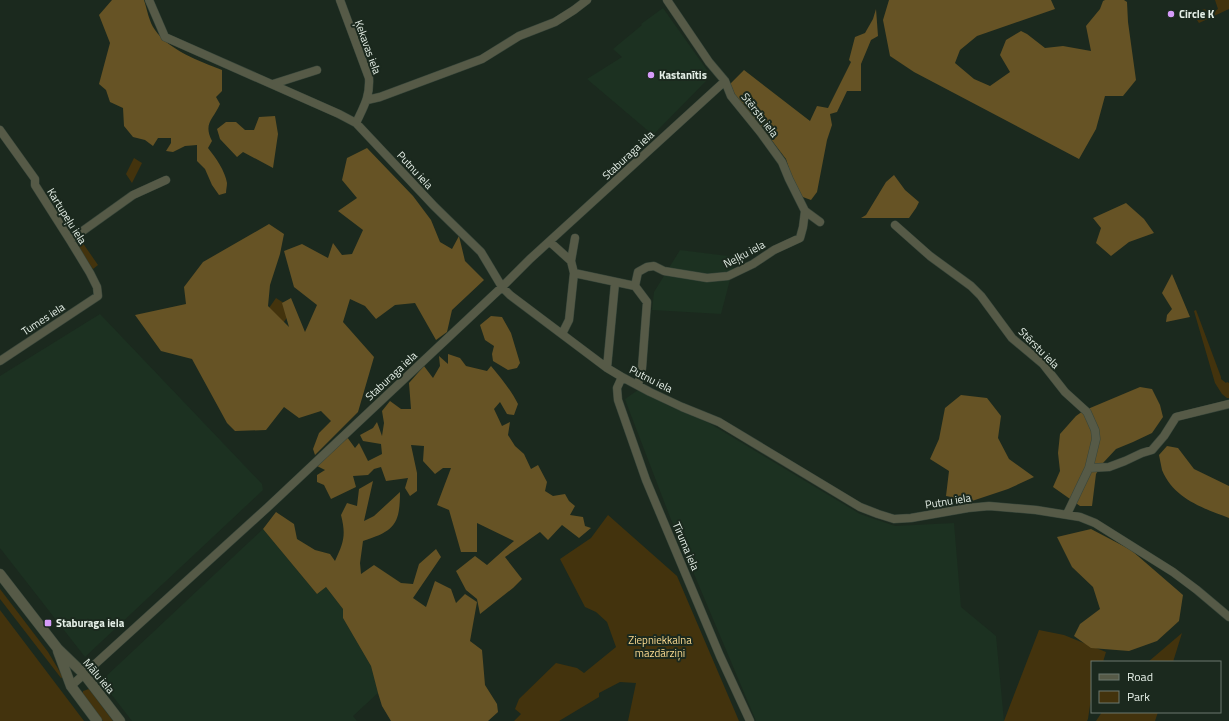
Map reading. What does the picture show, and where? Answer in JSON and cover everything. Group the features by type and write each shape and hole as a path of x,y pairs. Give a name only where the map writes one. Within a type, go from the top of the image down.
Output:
{"street":[{"name":"Putnu iela","path":"149,0 166,37 273,84 356,123 434,206 482,252 502,287 510,296 607,368 622,377 682,407 718,422 860,507 894,519 911,518 968,508 989,506 1036,510 1080,517 1095,523 1173,572 1229,617"},
{"name":"Ķekavas iela","path":"340,0 370,78 370,89 367,100 356,123"},
{"path":"367,100 380,97 482,59 518,36 555,22 587,0"},
{"name":"Stērstu iela","path":"667,0 709,62 725,81 731,96 782,162 805,211 820,222"},
{"path":"273,84 317,70"},
{"name":"Staburaga iela","path":"71,686 268,507 530,259 725,81"},
{"name":"Kartupeļu iela","path":"0,130 35,179 35,185 70,240 97,287 98,296"},
{"path":"70,240 133,195 166,180"},
{"name":"Neļķu iela","path":"635,286 638,272 647,267 654,266 664,272 707,278 728,276 753,264 774,250 800,238 804,227 805,211"},
{"name":"Stērstu iela","path":"895,225 930,256 971,286 981,296 1012,338 1043,364 1065,392 1087,412 1095,430 1096,439 1089,468 1067,514"},
{"path":"562,334 569,320 574,274 571,261 575,238"},
{"path":"550,242 571,261"},
{"path":"574,274 635,286 647,302 642,368 638,385"},
{"path":"607,368 615,282"},
{"name":"Tumes iela","path":"0,361 98,296"},
{"name":"Tīruma iela","path":"622,377 618,388 618,400 646,480 720,656 750,721"},
{"path":"1089,468 1109,467 1152,450 1164,436 1176,417 1229,404"},
{"name":"Mālu iela","path":"0,574 58,649 84,674 120,721"},
{"name":"Mālu iela","path":"58,649 71,686 97,721"}],"shaded area":[{"path":"112,0 144,0 151,23 161,37 185,54 222,70 222,91 216,97 220,104 210,122 208,130 212,141 208,148 217,160 224,174 227,183 226,193 219,195 212,185 205,169 197,161 197,145 185,146 173,152 166,151 171,143 171,138 158,138 153,146 145,140 133,137 124,126 123,108 110,102 106,90 99,84 110,43 99,15"},
{"path":"889,0 1051,0 1055,9 977,36 960,50 955,63 974,79 990,86 1010,72 1000,55 1006,40 1021,31 1045,48 1063,46 1091,51 1086,26 1100,9 1103,1 1124,0 1127,2 1128,22 1136,80 1123,96 1105,96 1096,129 1079,159 914,72 890,56 883,20"},
{"name":"Kastanītis","path":"663,8 707,70 706,81 653,135 587,79 622,57 613,49 642,25 641,24"},
{"path":"876,9 878,36 871,40 861,64 861,91 847,91 837,112 830,114 832,125 827,140 817,192 811,200 800,196 793,181 786,159 735,95 730,84 744,70 810,121 817,106 828,108 851,62 849,60 855,37 865,33 873,19"},
{"path":"275,116 278,134 273,168 243,152 237,157 220,139 217,129 226,122 236,122 245,130 254,130 259,117"},
{"path":"367,148 413,196 431,220 440,242 452,249 459,236 465,261 484,280 452,310 447,332 436,340 415,303 395,305 376,319 365,306 350,299 343,322 374,357 358,412 315,455 313,449 319,433 331,421 321,411 299,418 284,407 266,430 235,431 227,423 192,359 161,351 135,315 186,304 184,287 203,262 269,224 284,234 280,254 270,285 268,306 289,327 282,303 291,298 305,332 317,305 294,287 284,251 302,244 328,258 333,243 342,255 352,254 363,230 338,211 357,198 342,180 347,158"},
{"path":"894,175 905,190 919,202 909,218 861,218 866,215 886,182"},
{"path":"1126,203 1144,219 1154,233 1129,242 1111,256 1096,243 1101,228 1093,218"},
{"path":"680,250 736,257 721,314 652,310 654,292"},
{"path":"1172,274 1190,317 1166,322 1167,315 1172,309 1162,293"},
{"path":"100,314 262,484 263,490 85,657 0,548 0,376"},
{"path":"491,316 502,317 511,333 520,363 517,368 508,370 493,361 492,354 494,346 485,340 480,325"},
{"path":"448,354 460,358 466,366 487,371 491,366 509,389 518,404 514,415 507,414 500,402 494,409 502,426 510,422 508,435 515,446 524,454 531,469 538,465 547,482 545,491 553,496 565,494 569,501 575,506 570,515 583,517 585,526 591,528 579,538 562,525 548,540 540,532 505,557 522,579 480,614 477,599 466,590 456,571 475,556 487,565 514,541 477,523 477,552 461,552 449,510 437,505 451,468 443,468 435,474 423,461 424,446 411,445 417,473 417,491 410,496 405,488 408,478 386,481 381,467 374,469 368,475 353,476 356,487 331,499 324,485 317,482 317,475 325,470 317,466 347,437 355,448 359,443 368,461 382,454 381,444 363,441 360,435 373,428 377,422 382,436 384,423 382,411 390,401 401,409 411,409 409,383 424,366 433,378 440,366 439,356 448,364"},
{"path":"1140,387 1152,389 1160,405 1163,417 1152,433 1116,449 1103,463 1096,474 1092,506 1080,506 1053,487 1060,471 1058,453 1060,434 1076,416 1083,411"},
{"path":"638,390 669,406 709,423 860,514 895,526 954,523 961,607 996,636 1004,721 756,721 670,517 625,399"},
{"path":"961,395 987,398 1001,416 998,438 1009,459 1034,477 1008,489 972,501 946,496 949,471 930,459 939,439 945,408"},
{"path":"1167,446 1178,448 1194,469 1229,486 1229,518 1190,501 1167,480 1162,470 1159,455"},
{"path":"373,481 364,521 374,516 400,492 399,512 393,525 388,530 382,534 363,541 360,563 361,574 374,565 401,583 413,584 419,564 436,549 441,557 413,598 426,607 435,581 451,589 456,603 465,594 477,602 470,641 482,650 485,685 497,704 498,712 488,721 391,721 382,706 371,666 343,618 343,609 326,587 317,594 263,529 276,512 294,524 297,539 315,550 330,554 335,561 344,533 341,515 347,503 357,506 359,489"},
{"path":"263,529 317,594 326,587 343,609 343,618 371,666 378,693 353,716 357,721 132,721 101,681"},
{"path":"1091,529 1131,550 1183,595 1179,621 1157,641 1129,651 1091,648 1074,636 1080,624 1100,609 1093,587 1072,567 1057,537"}],"green space":[{"path":"1215,0 1229,0 1229,9 1199,23 1197,20 1203,16 1202,10 1205,9 1209,15 1218,9"},
{"path":"134,158 142,163 132,183 126,174"},
{"path":"80,239 98,265 93,269 80,250 78,242"},
{"path":"276,298 293,309 264,350 248,338"},
{"path":"1196,310 1221,379 1226,383 1229,383 1229,398 1222,394 1215,383 1194,311"},
{"name":"Ziepniekkalna mazdārziņi","path":"608,515 677,576 739,721 628,721 636,683 620,682 599,693 599,697 559,721 514,721 521,714 515,709 519,699 556,663 577,668 584,673 616,647 607,622 596,612 585,607 560,559 591,538"},
{"path":"0,589 48,652 63,677 61,678 0,599"},
{"path":"0,610 84,721 0,721"},
{"path":"1039,630 1064,635 1106,652 1103,661 1091,661 1091,699 1087,721 1004,721"},
{"path":"1182,633 1173,661 1149,661"},
{"path":"89,689 113,721 103,721 83,694 83,691"},
{"path":"1101,713 1158,713 1155,721 1096,721"}],"place":[{"name":"Circle K","path":"1171,14"},
{"name":"Kastanītis","path":"651,75"},
{"name":"Staburaga iela","path":"48,623"}]}
